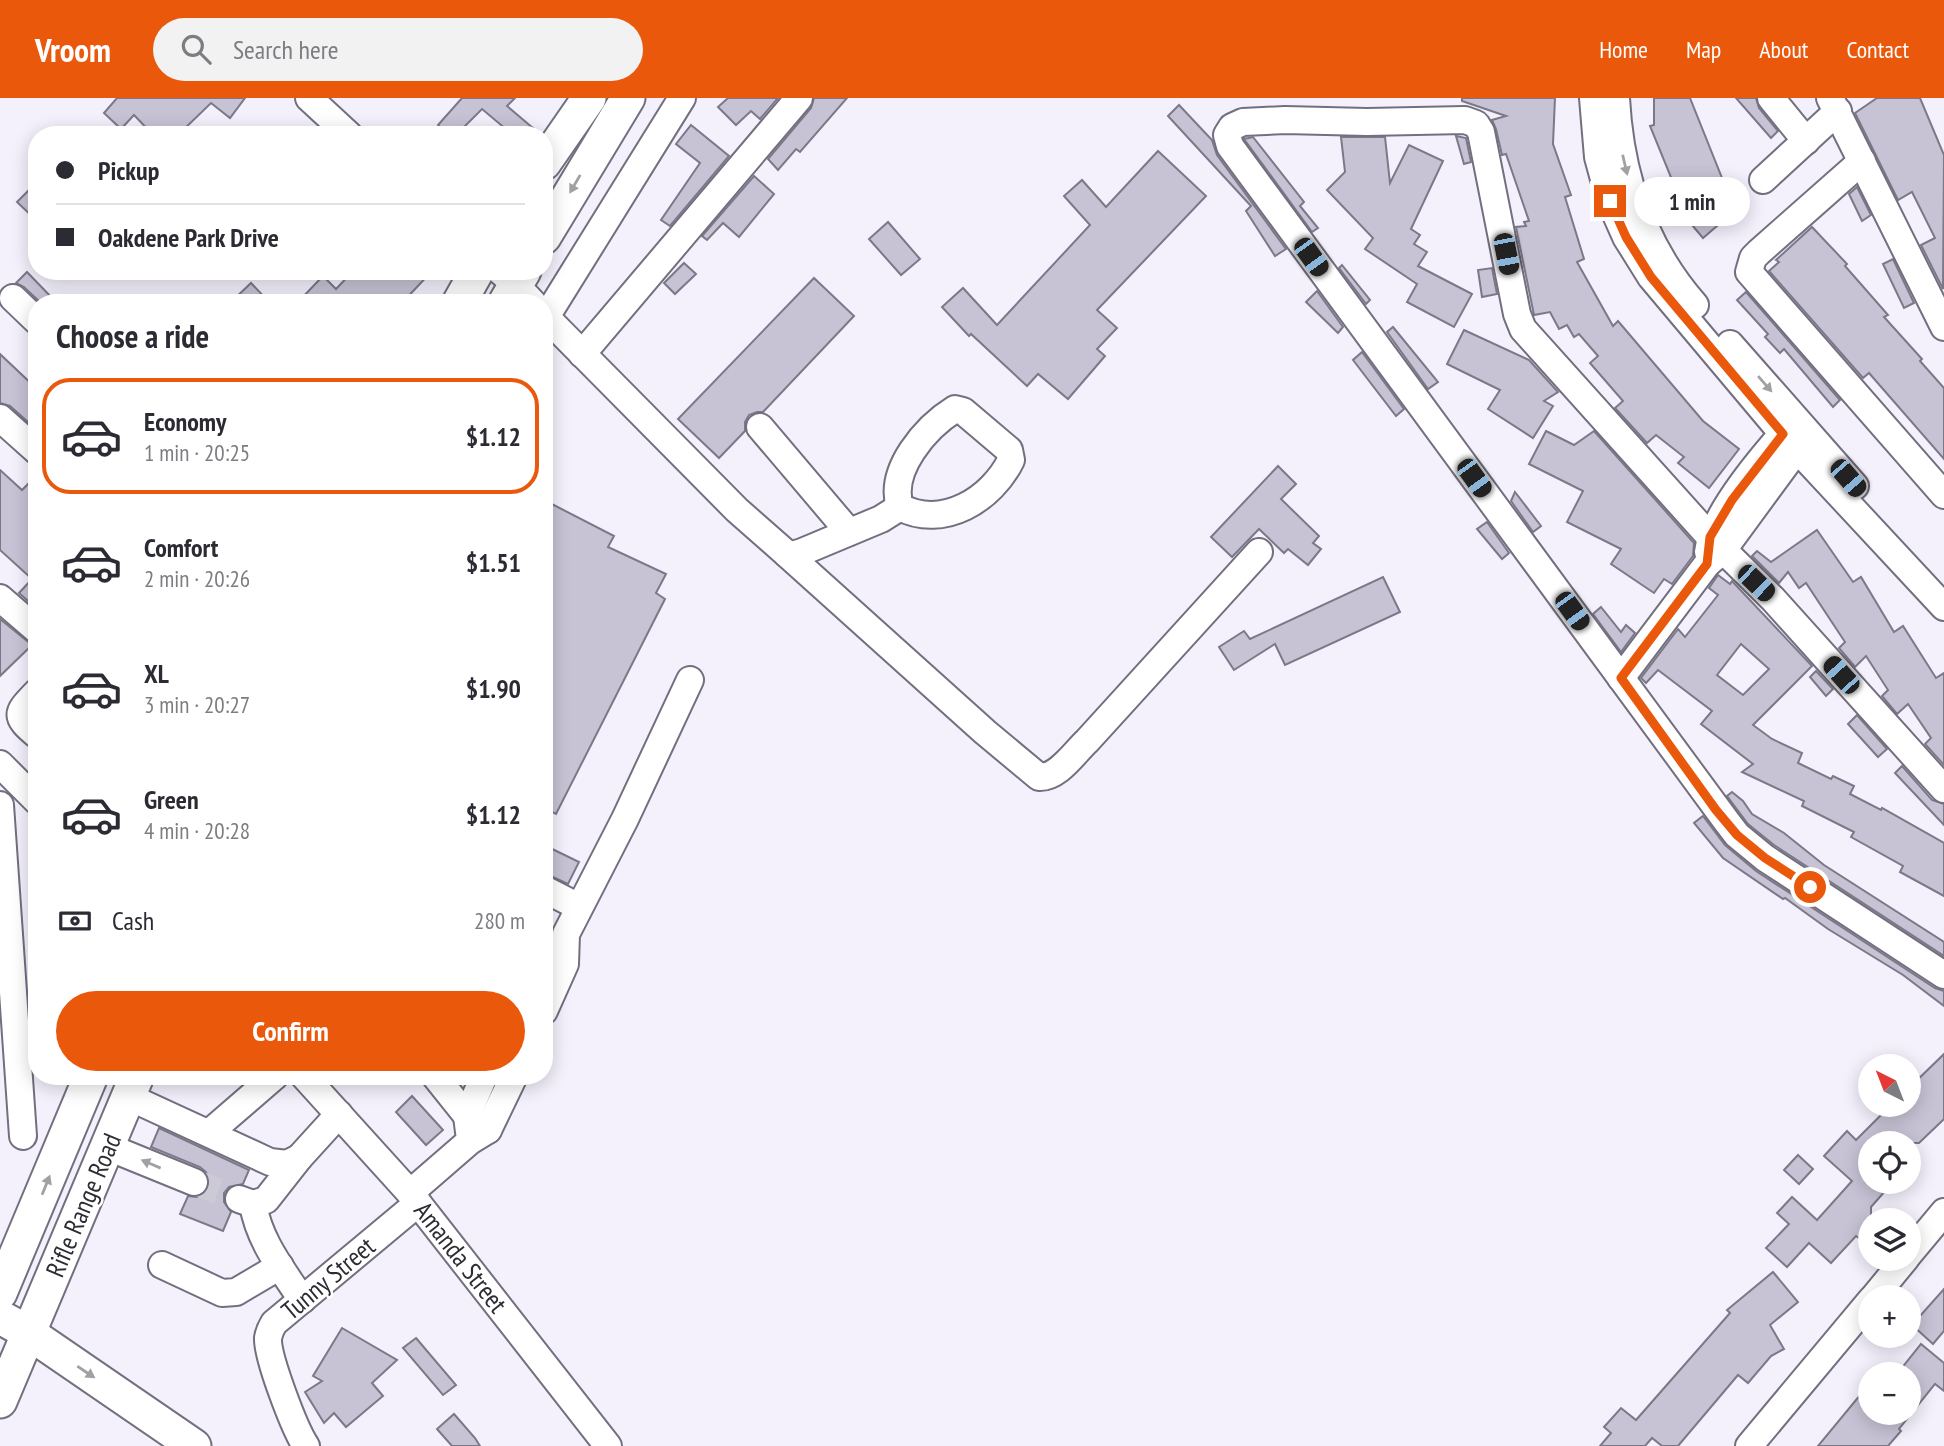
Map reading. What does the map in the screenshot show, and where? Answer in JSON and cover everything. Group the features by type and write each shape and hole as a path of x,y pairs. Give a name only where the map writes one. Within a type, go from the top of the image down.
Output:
{"main road":[{"path":"553,150 589,98"},
{"path":"553,222 628,98"},
{"name":"Rifle Range Road","path":"0,1293 88,1085"},
{"name":"Rifle Range Road","path":"5,1390 133,1086"},
{"path":"0,1253 9,1247 31,1220"},
{"path":"0,1317 29,1333 194,1446"}],"street":[{"path":"309,98 339,126"},
{"path":"553,259 682,98"},
{"path":"582,354 799,98"},
{"path":"1593,98 1598,157 1610,201 1626,237 1651,277 1796,434 1944,587"},
{"path":"1616,98 1618,131 1625,167 1645,229 1688,296 1796,434 1944,607"},
{"path":"1771,98 1806,141"},
{"path":"1763,180 1806,141 1834,105 1944,327"},
{"path":"1944,789 1773,599 1713,551 1524,329 1517,314 1481,132 1476,124 1465,120 1285,120 1243,122 1230,130 1227,140 1230,146 1737,835 1765,858 1944,975"},
{"path":"1862,161 1752,258 1749,272 1944,495"},
{"path":"525,294 536,280"},
{"path":"13,298 28,312"},
{"path":"553,324 737,510 1039,777 1058,770 1087,741 1259,552"},
{"path":"955,409 963,411 1009,450 1011,460 990,490 954,512 925,515 900,507 898,499 901,476 907,460 918,443 946,414 955,409"},
{"path":"0,418 28,443"},
{"path":"760,427 849,532"},
{"path":"1621,678 1796,434"},
{"path":"786,554 802,552 881,519 900,507"},
{"path":"0,598 28,622"},
{"path":"553,953 566,934 625,818 690,680"},
{"path":"28,702 20,710 19,716 28,727"},
{"path":"0,716 28,741"},
{"path":"0,764 28,792"},
{"path":"0,805 23,1136"},
{"path":"553,894 579,907"},
{"path":"209,1133 265,1085"},
{"name":"Amanda Street","path":"313,1085 414,1198 608,1446"},
{"path":"442,1085 475,1129"},
{"path":"475,1129 482,1085"},
{"path":"475,1129 507,1085"},
{"path":"133,1086 209,1133 270,1161 287,1164 299,1158"},
{"path":"302,1300 263,1239 245,1201 266,1200 299,1158 340,1114"},
{"name":"Tunny Street","path":"306,1446 295,1426 270,1351 268,1339 274,1323 414,1198 475,1129"},
{"path":"108,1147 194,1182"},
{"path":"1921,1240 1944,1212"},
{"path":"162,1265 229,1294 236,1293 280,1266"},
{"path":"1883,1285 1895,1271"},
{"path":"1749,1446 1858,1315"}],"building":[{"path":"117,98 245,98 230,118 211,103 187,126 144,126 134,115 124,126 118,126 104,113"},
{"path":"462,98 515,98 507,106 531,126 502,126 482,109 465,126 438,125"},
{"path":"728,98 778,98 760,119 751,111 736,125 718,107"},
{"path":"814,98 847,98 800,152 796,149 778,170 768,159 811,108"},
{"path":"1462,98 1555,98 1553,144 1571,195 1565,197 1584,259 1577,262 1613,326 1618,321 1703,421 1739,449 1709,488 1678,463 1684,457 1656,435 1647,443 1615,408 1623,401 1590,363 1598,356 1579,334 1574,337 1567,325 1559,329 1550,312 1534,315 1516,227 1526,226 1524,222 1529,221 1506,154 1502,155 1492,120 1506,116 1462,101"},
{"path":"1654,98 1690,98 1722,178 1718,182 1739,207 1703,238 1669,198 1677,192 1650,126 1654,125"},
{"path":"1736,98 1756,98 1759,108 1778,131 1771,138"},
{"path":"1877,98 1920,98 1944,155 1943,289 1921,245 1935,238 1912,192 1898,200 1855,113"},
{"path":"1179,105 1212,140 1217,155 1286,249 1275,256 1246,211 1251,206 1168,116"},
{"path":"691,125 729,156 670,226 661,220 700,163 676,144"},
{"path":"1456,136 1466,138 1471,162 1464,164"},
{"path":"1253,137 1304,202 1300,206 1318,228 1312,232 1244,139"},
{"path":"1341,137 1385,137 1390,183 1409,145 1443,161 1411,229 1420,235 1414,244 1427,252 1418,266 1472,294 1454,327 1407,302 1417,284 1365,249 1373,238 1327,190 1345,172"},
{"path":"1158,151 1206,196 1097,310 1117,328 1097,349 1105,356 1068,399 1038,374 1027,386 971,334 969,336 942,307 963,288 997,325 1090,225 1064,196 1082,180 1106,207"},
{"path":"754,176 774,194 739,237 723,223 707,240 702,236"},
{"path":"1857,187 1871,215 1862,221 1849,194"},
{"path":"28,191 28,212 17,202"},
{"path":"888,222 920,259 901,275 869,239"},
{"path":"1812,227 1847,264 1845,266 1888,315 1884,317 1944,388 1944,459 1869,373 1863,378 1769,271 1779,262 1776,260"},
{"path":"1893,259 1914,303 1904,308 1883,264"},
{"path":"684,263 696,274 675,294 664,283"},
{"path":"1342,265 1370,300 1366,304 1339,268"},
{"path":"1492,268 1497,294 1482,297 1478,270"},
{"path":"27,272 28,280 35,280 48,294 31,294 16,283"},
{"path":"814,278 854,316 763,412 749,415 745,422 745,431 719,458 678,419"},
{"path":"319,280 327,280 336,289 344,280 424,280 410,294 306,294"},
{"path":"251,283 261,294 239,294"},
{"path":"1317,291 1343,327 1338,333 1306,302"},
{"path":"1746,292 1840,400 1833,407 1784,349 1780,353 1765,337 1768,334 1737,300"},
{"path":"1393,327 1438,382 1428,389 1387,332"},
{"path":"1464,330 1529,360 1558,392 1544,401 1553,406 1533,438 1488,409 1500,390 1447,364"},
{"path":"1362,352 1404,409 1396,416 1353,360"},
{"path":"0,354 28,380 28,422 10,406 0,403"},
{"path":"1546,431 1574,445 1594,431 1694,543 1693,556 1672,584 1664,579 1654,593 1611,564 1621,549 1567,522 1583,491 1529,464"},
{"path":"1278,466 1296,484 1281,499 1319,536 1313,543 1321,549 1308,565 1288,549 1284,553 1259,529 1232,557 1211,537"},
{"path":"0,470 22,490 28,484 28,575 0,550"},
{"path":"1515,492 1541,526 1533,532 1511,501"},
{"path":"553,505 614,536 608,547 666,574 656,593 665,599 556,814 553,812"},
{"path":"1487,522 1509,553 1502,559 1477,529"},
{"path":"1817,530 1853,582 1861,577 1894,632 1903,626 1936,678 1944,673 1944,765 1925,744 1931,738 1908,704 1897,714 1882,696 1888,690 1866,656 1855,667 1839,648 1845,642 1806,583 1799,588 1788,572 1779,583 1752,556 1757,551 1771,562"},
{"path":"1718,575 1730,584 1732,581 1812,666 1753,725 1772,739 1802,753 1798,763 1831,779 1833,776 1854,786 1850,794 1881,810 1882,808 1944,843 1944,896 1900,872 1903,866 1851,837 1854,832 1802,806 1804,801 1742,772 1753,764 1701,724 1712,711 1658,670 1646,683 1641,678 1678,629 1685,637 1718,595 1709,588","holes":["1741,644 1769,669 1743,695 1717,675"]},
{"path":"1383,577 1400,612 1285,665 1275,644 1234,670 1219,647 1244,631 1250,639"},
{"path":"28,583 28,601 19,593"},
{"path":"1601,607 1621,632 1626,625 1635,633 1621,652 1593,614"},
{"path":"0,619 28,642 28,649 0,676"},
{"path":"1816,671 1833,689 1826,696 1810,677"},
{"path":"1857,715 1887,749 1878,757 1848,724"},
{"path":"1902,766 1932,800 1944,804 1944,825 1895,773"},
{"path":"1732,792 1752,814 1784,833 1824,865 1944,942 1944,956 1774,845 1748,824 1727,796"},
{"path":"1703,816 1725,845 1756,871 1935,988 1944,991 1944,1006 1903,975 1828,929 1723,858 1694,823"},
{"path":"553,849 579,862 568,884 553,877"},
{"path":"1944,1054 1944,1119 1921,1141 1921,1131 1865,1131 1879,1117 1921,1117 1922,1075"},
{"path":"412,1096 443,1130 426,1145 396,1112"},
{"path":"159,1128 249,1170 243,1184 229,1187 224,1193 224,1202 231,1212 223,1231 180,1214 188,1196 197,1197 204,1194 209,1187 209,1179 200,1167 151,1147"},
{"path":"1847,1131 1856,1140 1858,1138 1858,1194 1882,1194 1871,1208 1858,1208 1858,1237 1856,1236 1831,1263 1809,1243 1787,1267 1766,1248 1789,1224 1777,1213 1792,1197 1817,1220 1852,1181 1824,1156"},
{"path":"1798,1155 1813,1169 1799,1184 1784,1170"},
{"path":"1773,1272 1798,1302 1770,1325 1784,1349 1771,1356 1748,1383 1738,1375 1678,1446 1662,1446 1652,1438 1645,1446 1600,1446 1611,1433 1604,1427 1621,1408 1636,1420 1730,1313 1727,1310"},
{"path":"1944,1289 1944,1331 1933,1344 1921,1333 1921,1315"},
{"path":"342,1328 397,1360 372,1383 383,1396 346,1427 334,1413 324,1423 305,1392 322,1381 313,1376"},
{"path":"416,1338 456,1385 443,1395 403,1348"},
{"path":"1921,1344 1944,1363 1944,1391 1935,1384 1921,1402 1921,1362 1907,1362 1918,1348 1921,1348"},
{"path":"1858,1398 1858,1425 1902,1425 1899,1429 1901,1431 1888,1446 1818,1446"},
{"path":"454,1414 480,1446 452,1446 437,1429"}],"tunnel":[{"path":"194,1182 237,1198"}],"route":[{"path":"1610,201 1626,237 1651,277 1783,434 1732,500 1710,537 1707,564 1621,678 1737,835 1765,858 1810,887"}]}
